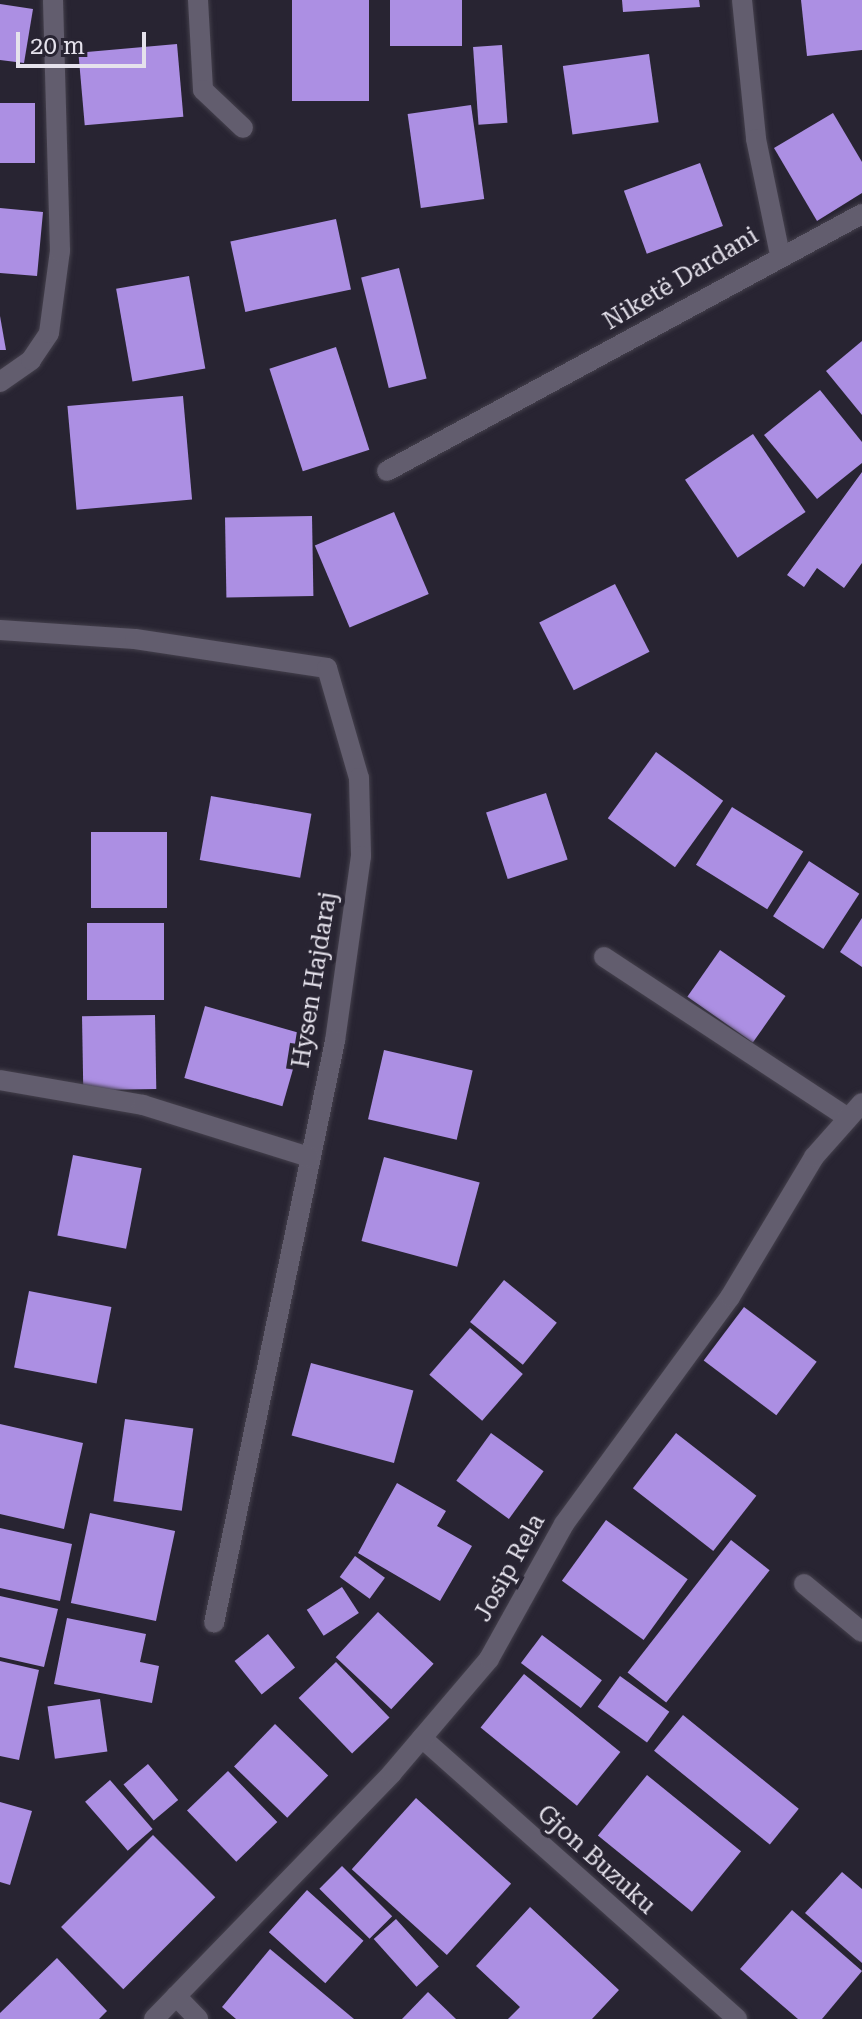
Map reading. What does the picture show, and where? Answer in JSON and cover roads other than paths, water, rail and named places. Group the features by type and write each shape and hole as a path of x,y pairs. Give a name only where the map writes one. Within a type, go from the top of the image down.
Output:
{"street":[{"path":"0,382 31,360 49,333 60,251 53,0"},
{"path":"198,0 203,90 243,128"},
{"name":"Niketë Dardani","path":"387,471 780,255 756,139 742,0"},
{"path":"780,255 862,214"},
{"name":"Hysen Hajdaraj","path":"0,630 135,639 327,668 359,778 361,856 335,1041 214,1623"},
{"path":"604,957 855,1111"},
{"path":"0,1080 143,1105 309,1157"},
{"name":"Josip Rela","path":"154,2019 422,1738 489,1659 564,1524 730,1297 814,1157 855,1111"},
{"path":"804,1584 862,1632"},
{"name":"Gjon Buzuku","path":"422,1738 737,2019"},
{"path":"176,1996 198,2019"}]}
